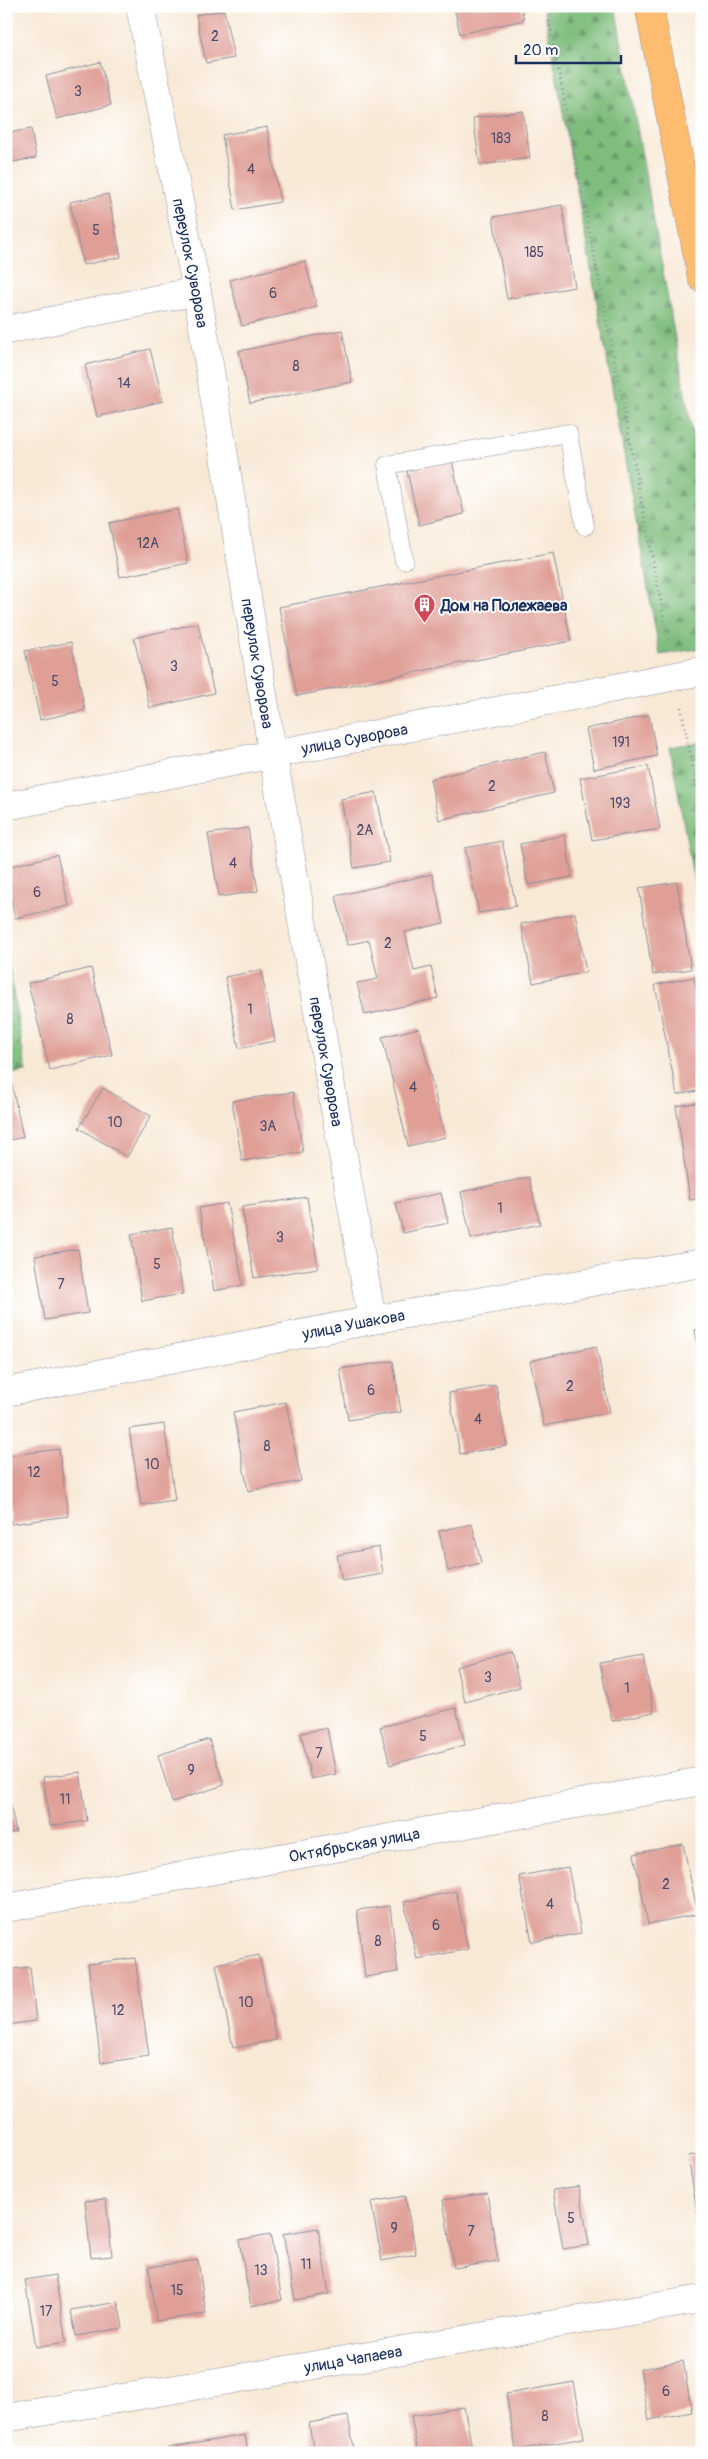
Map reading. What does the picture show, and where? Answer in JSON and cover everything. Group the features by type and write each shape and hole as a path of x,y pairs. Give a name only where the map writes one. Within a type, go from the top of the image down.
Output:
{"main road":[{"path":"649,6 702,278"}],"street":[{"name":"переулок Суворова","path":"140,6 197,291 273,756 372,1320"},
{"path":"6,330 197,291"},
{"name":"улица Суворова","path":"6,806 273,756 702,671"},
{"name":"улица Ушакова","path":"6,1392 372,1320 702,1263"},
{"name":"Октябрьская улица","path":"6,1908 702,1781"},
{"name":"улица Чапаева","path":"6,2418 702,2299"}],"lane":[{"path":"404,560 387,465 568,433 585,526"}],"path":[{"path":"546,6 702,814"}],"green space":[{"path":"544,6 615,6 702,488 702,648 660,655"},
{"path":"702,742 702,927 670,747"},
{"path":"6,948 26,1071 6,1075"}],"building":[{"path":"454,6 521,6 524,20 460,34"},
{"path":"224,10 234,58 206,63 196,15"},
{"path":"100,62 111,105 57,119 46,76"},
{"path":"523,111 530,158 480,165 473,118"},
{"path":"267,127 280,202 235,210 222,135"},
{"path":"31,129 36,158 6,163 6,133"},
{"path":"108,194 121,257 83,265 70,202"},
{"path":"562,205 575,287 507,299 493,217"},
{"path":"305,261 317,307 242,326 230,280"},
{"path":"342,330 352,382 250,403 239,351"},
{"path":"150,349 163,401 97,417 85,365"},
{"path":"452,461 464,514 419,525 407,471"},
{"path":"177,509 188,563 120,577 109,523"},
{"name":"Дом на Полежаева","path":"553,553 571,641 297,696 279,607"},
{"path":"198,623 214,693 150,708 134,638"},
{"path":"71,642 85,710 40,720 25,651"},
{"path":"649,715 657,756 594,769 586,729"},
{"path":"545,752 554,793 439,820 430,779"},
{"path":"648,766 660,829 592,840 580,778"},
{"path":"376,792 390,862 354,868 341,799"},
{"path":"248,828 258,891 219,897 208,834"},
{"path":"565,835 572,877 528,885 520,844"},
{"path":"502,841 516,906 479,913 465,848"},
{"path":"57,855 69,906 15,918 6,877 6,867"},
{"path":"432,874 444,923 405,932 414,971 431,967 438,998 365,1015 357,983 378,979 369,940 347,945 336,896"},
{"path":"677,882 691,969 653,975 639,888"},
{"path":"575,913 586,972 533,983 521,924"},
{"path":"91,968 112,1055 50,1070 28,983"},
{"path":"261,970 275,1041 239,1048 225,977"},
{"path":"694,977 702,1017 702,1090 677,1095 655,985"},
{"path":"419,1028 445,1137 408,1146 382,1037"},
{"path":"12,1085 23,1137 6,1141 6,1087"},
{"path":"103,1088 151,1116 127,1157 79,1128"},
{"path":"293,1092 303,1152 242,1161 232,1101"},
{"path":"702,1102 702,1198 690,1200 676,1106"},
{"path":"529,1177 540,1224 471,1239 461,1192"},
{"path":"441,1193 448,1223 403,1233 396,1203"},
{"path":"307,1197 318,1268 254,1278 242,1207"},
{"path":"227,1203 243,1285 214,1291 199,1208"},
{"path":"172,1227 183,1294 142,1301 131,1234"},
{"path":"78,1249 88,1313 45,1320 35,1256"},
{"path":"702,1328 702,1361 701,1361 695,1330"},
{"path":"596,1346 610,1412 544,1426 530,1361"},
{"path":"393,1361 401,1412 348,1420 340,1369"},
{"path":"496,1385 507,1446 460,1454 449,1393"},
{"path":"286,1402 301,1481 248,1491 233,1412"},
{"path":"164,1424 175,1500 141,1505 129,1429"},
{"path":"59,1449 68,1516 11,1524 6,1488 6,1456"},
{"path":"472,1524 481,1563 448,1571 439,1531"},
{"path":"379,1547 383,1574 342,1581 337,1555"},
{"path":"511,1652 520,1687 465,1702 456,1667"},
{"path":"643,1655 654,1712 612,1721 600,1663"},
{"path":"456,1708 465,1745 390,1765 380,1727"},
{"path":"327,1728 336,1774 311,1779 301,1733"},
{"path":"209,1739 224,1785 172,1802 158,1755"},
{"path":"80,1772 87,1821 50,1826 43,1777"},
{"path":"6,1794 8,1794 16,1832 6,1834"},
{"path":"683,1844 698,1914 648,1924 634,1854"},
{"path":"568,1867 581,1933 532,1942 519,1876"},
{"path":"456,1891 468,1949 417,1959 404,1902"},
{"path":"390,1906 398,1972 365,1977 357,1910"},
{"path":"259,1955 276,2040 233,2048 216,1964"},
{"path":"135,1958 149,2056 101,2063 88,1964"},
{"path":"30,1967 36,2021 6,2025 6,1970"},
{"path":"702,2153 702,2224 699,2224 688,2156"},
{"path":"579,2186 589,2245 563,2249 553,2190"},
{"path":"487,2193 498,2261 454,2268 443,2200"},
{"path":"405,2196 416,2254 382,2261 371,2202"},
{"path":"106,2199 112,2256 91,2258 85,2201"},
{"path":"318,2228 329,2294 295,2300 283,2234"},
{"path":"270,2234 282,2300 251,2306 239,2240"},
{"path":"198,2260 206,2314 156,2321 149,2267"},
{"path":"55,2275 66,2342 36,2347 25,2280"},
{"path":"118,2302 123,2328 76,2336 71,2310"},
{"path":"683,2361 692,2412 649,2420 640,2369"},
{"path":"574,2382 584,2438 516,2450 506,2394"},
{"path":"464,2407 473,2453 418,2453 411,2416"},
{"path":"348,2416 355,2453 314,2453 309,2423"},
{"path":"245,2435 248,2453 168,2453 168,2448"}],"place":[{"name":"Дом на Полежаева","path":"425,624"}]}
